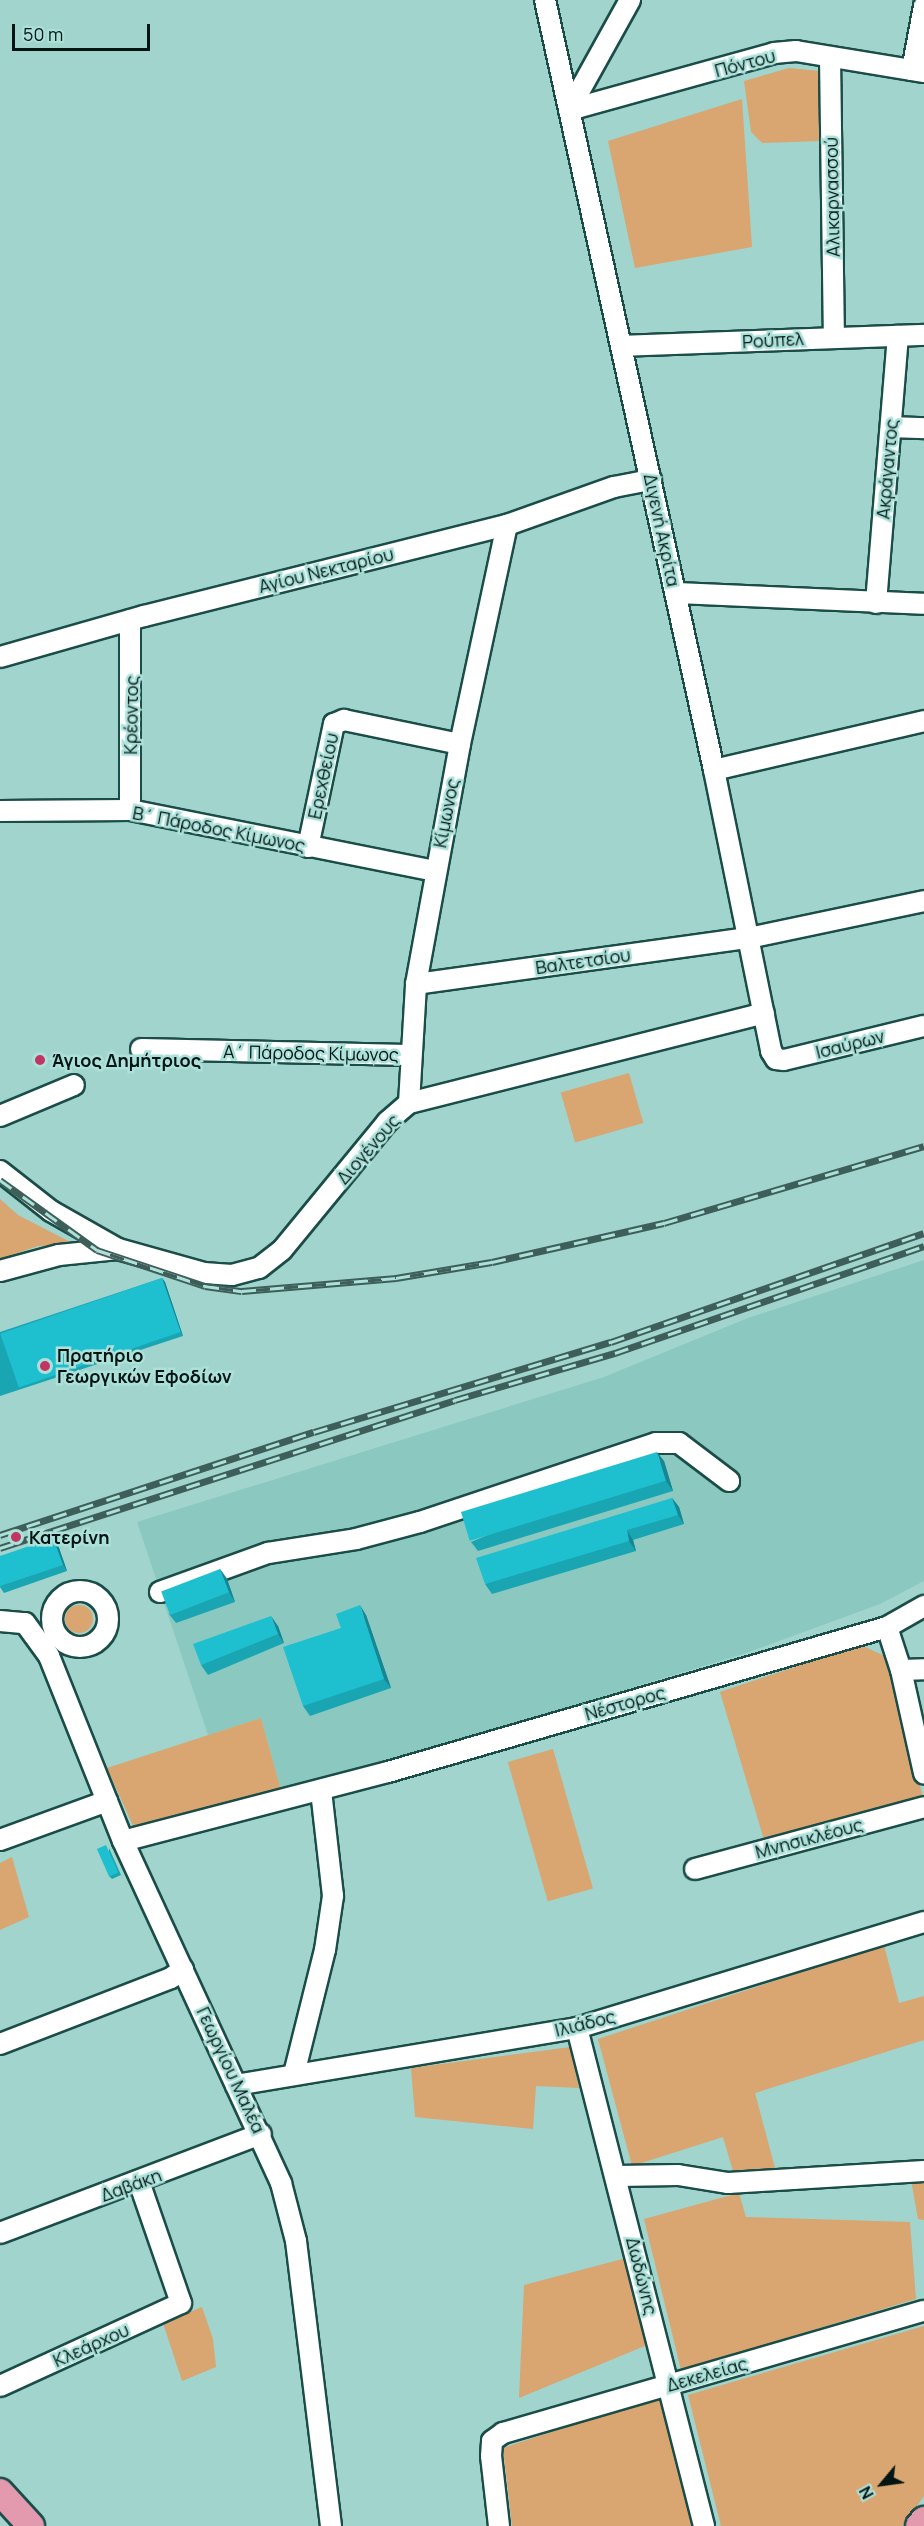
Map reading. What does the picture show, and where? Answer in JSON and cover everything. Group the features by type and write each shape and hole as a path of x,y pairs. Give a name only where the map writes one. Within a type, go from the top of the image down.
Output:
{"main road":[{"path":"2,2499 31,2526"},
{"path":"919,2526 924,2520"}],"street":[{"name":"Διγενή Ακρίτα","path":"545,0 676,593 771,1051 776,1059"},
{"path":"569,110 630,0"},
{"path":"918,71 924,6"},
{"name":"Πόντου","path":"569,110 774,53 796,51 918,71"},
{"name":"Αλικαρνασσού","path":"830,57 834,337"},
{"name":"Ρούπελ","path":"622,346 924,335"},
{"name":"Ακράγαντος","path":"876,603 898,336"},
{"path":"891,426 924,428"},
{"name":"Αγίου Νεκταρίου","path":"0,657 130,620 507,525 614,487 651,480"},
{"name":"Κίμωνος","path":"409,1103 409,1055 416,984 435,871 507,525"},
{"path":"676,593 924,604"},
{"name":"Κρέοντος","path":"130,620 130,810"},
{"name":"Ερεχθείου","path":"308,847 334,724 344,720 460,744"},
{"path":"714,770 924,720"},
{"name":"Β΄ Πάροδος Κίμωνος","path":"0,811 130,810 435,871"},
{"name":"Βαλτετσίου","path":"416,984 749,938 924,901"},
{"name":"Διογένους","path":"0,1271 59,1255 118,1249 204,1273 232,1275 259,1268 282,1250 387,1122 409,1103 764,1013"},
{"name":"Ισαύρων","path":"776,1059 784,1060 924,1026"},
{"name":"Α΄ Πάροδος Κίμωνος","path":"141,1048 409,1055"},
{"path":"0,1116 74,1085"},
{"path":"0,1171 51,1211 118,1249"},
{"path":"160,1592 268,1553 356,1539 420,1522 656,1443 679,1443 729,1481"},
{"path":"0,1621 19,1620 40,1640 74,1645 90,1644 104,1632 107,1623 102,1603 87,1592 71,1592 56,1604 52,1618 40,1640"},
{"name":"Νέστορος","path":"123,1841 321,1791 887,1627 924,1606"},
{"path":"52,1618 61,1639 74,1645"},
{"path":"887,1627 901,1670 924,1773"},
{"name":"Γεωργίου Μαλέα","path":"40,1640 57,1672 123,1841 261,2134 281,2183 296,2241 331,2526"},
{"path":"57,1672 74,1645"},
{"path":"901,1670 924,1669"},
{"path":"294,2074 325,1950 333,1896 321,1791"},
{"path":"0,1840 107,1801"},
{"name":"Μνησικλέους","path":"695,1869 924,1807"},
{"name":"Ιλιάδος","path":"236,2085 577,2028 924,1922"},
{"path":"0,2044 171,1978 183,1969"},
{"name":"Δωδώνης","path":"577,2028 617,2176 705,2526"},
{"name":"Δαβάκη","path":"0,2233 261,2134"},
{"path":"617,2176 678,2175 728,2183 924,2171"},
{"name":"Κλεάρχου","path":"0,2386 181,2302 139,2182"},
{"name":"Δεκελείας","path":"499,2526 492,2441 503,2433 924,2311"}],"shaded area":[{"path":"789,68 820,71 821,141 762,143 751,132 744,81"},
{"path":"742,99 752,247 635,268 608,141"},
{"path":"629,1073 643,1123 575,1143 561,1093"},
{"path":"0,1199 18,1215 76,1245 38,1246 0,1259"},
{"path":"924,1260 924,1581 880,1604 746,1653 282,1794 261,1718 208,1735 137,1522 604,1377 748,1318"},
{"path":"79,1605 89,1609 93,1619 89,1629 79,1633 69,1629 65,1619 69,1609"},
{"path":"861,1645 891,1659 924,1803 765,1843 720,1692"},
{"path":"261,1718 282,1794 135,1830 107,1768"},
{"path":"553,1749 593,1888 548,1901 508,1762"},
{"path":"12,1857 29,1917 0,1930 0,1863"},
{"path":"884,1945 899,2003 924,1996 924,2040 755,2093 775,2168 735,2178 723,2137 632,2166 598,2039"},
{"path":"570,2047 579,2088 536,2086 533,2129 415,2117 411,2068"},
{"path":"924,2179 924,2220 918,2219 911,2180"},
{"path":"739,2193 746,2217 910,2222 916,2299 681,2370 644,2219"},
{"path":"630,2257 652,2343 519,2398 524,2285"},
{"path":"202,2307 213,2339 216,2367 182,2381 163,2323"},
{"path":"924,2326 924,2496 902,2526 721,2526 688,2395"},
{"path":"665,2395 696,2526 512,2526 503,2448"}],"building":[{"name":"Πρατήριο Γεωργικών Εφοδίων","path":"162,1278 181,1332 19,1388 0,1334"},
{"path":"657,1452 666,1481 470,1541 461,1512"},
{"path":"672,1498 678,1515 627,1530 629,1541 485,1584 476,1558"},
{"path":"53,1538 63,1565 0,1586 0,1556"},
{"path":"220,1569 229,1592 170,1615 161,1592"},
{"path":"360,1605 384,1679 303,1706 283,1647 341,1628 336,1614"},
{"path":"271,1616 278,1634 201,1665 193,1644"},
{"path":"106,1845 118,1872 109,1876 97,1849"}],"railway":[{"path":"0,1180 97,1250 205,1286 242,1291 396,1278 492,1262 664,1223 924,1146"},
{"path":"0,1535 314,1432 611,1342 924,1233"},
{"path":"0,1548 455,1400 615,1353 924,1246"}],"place":[{"name":"Άγιος Δημήτριος","path":"40,1060"},
{"name":"Πρατήριο Γεωργικών Εφοδίων","path":"45,1366"},
{"name":"Κατερίνη","path":"16,1537"}]}
